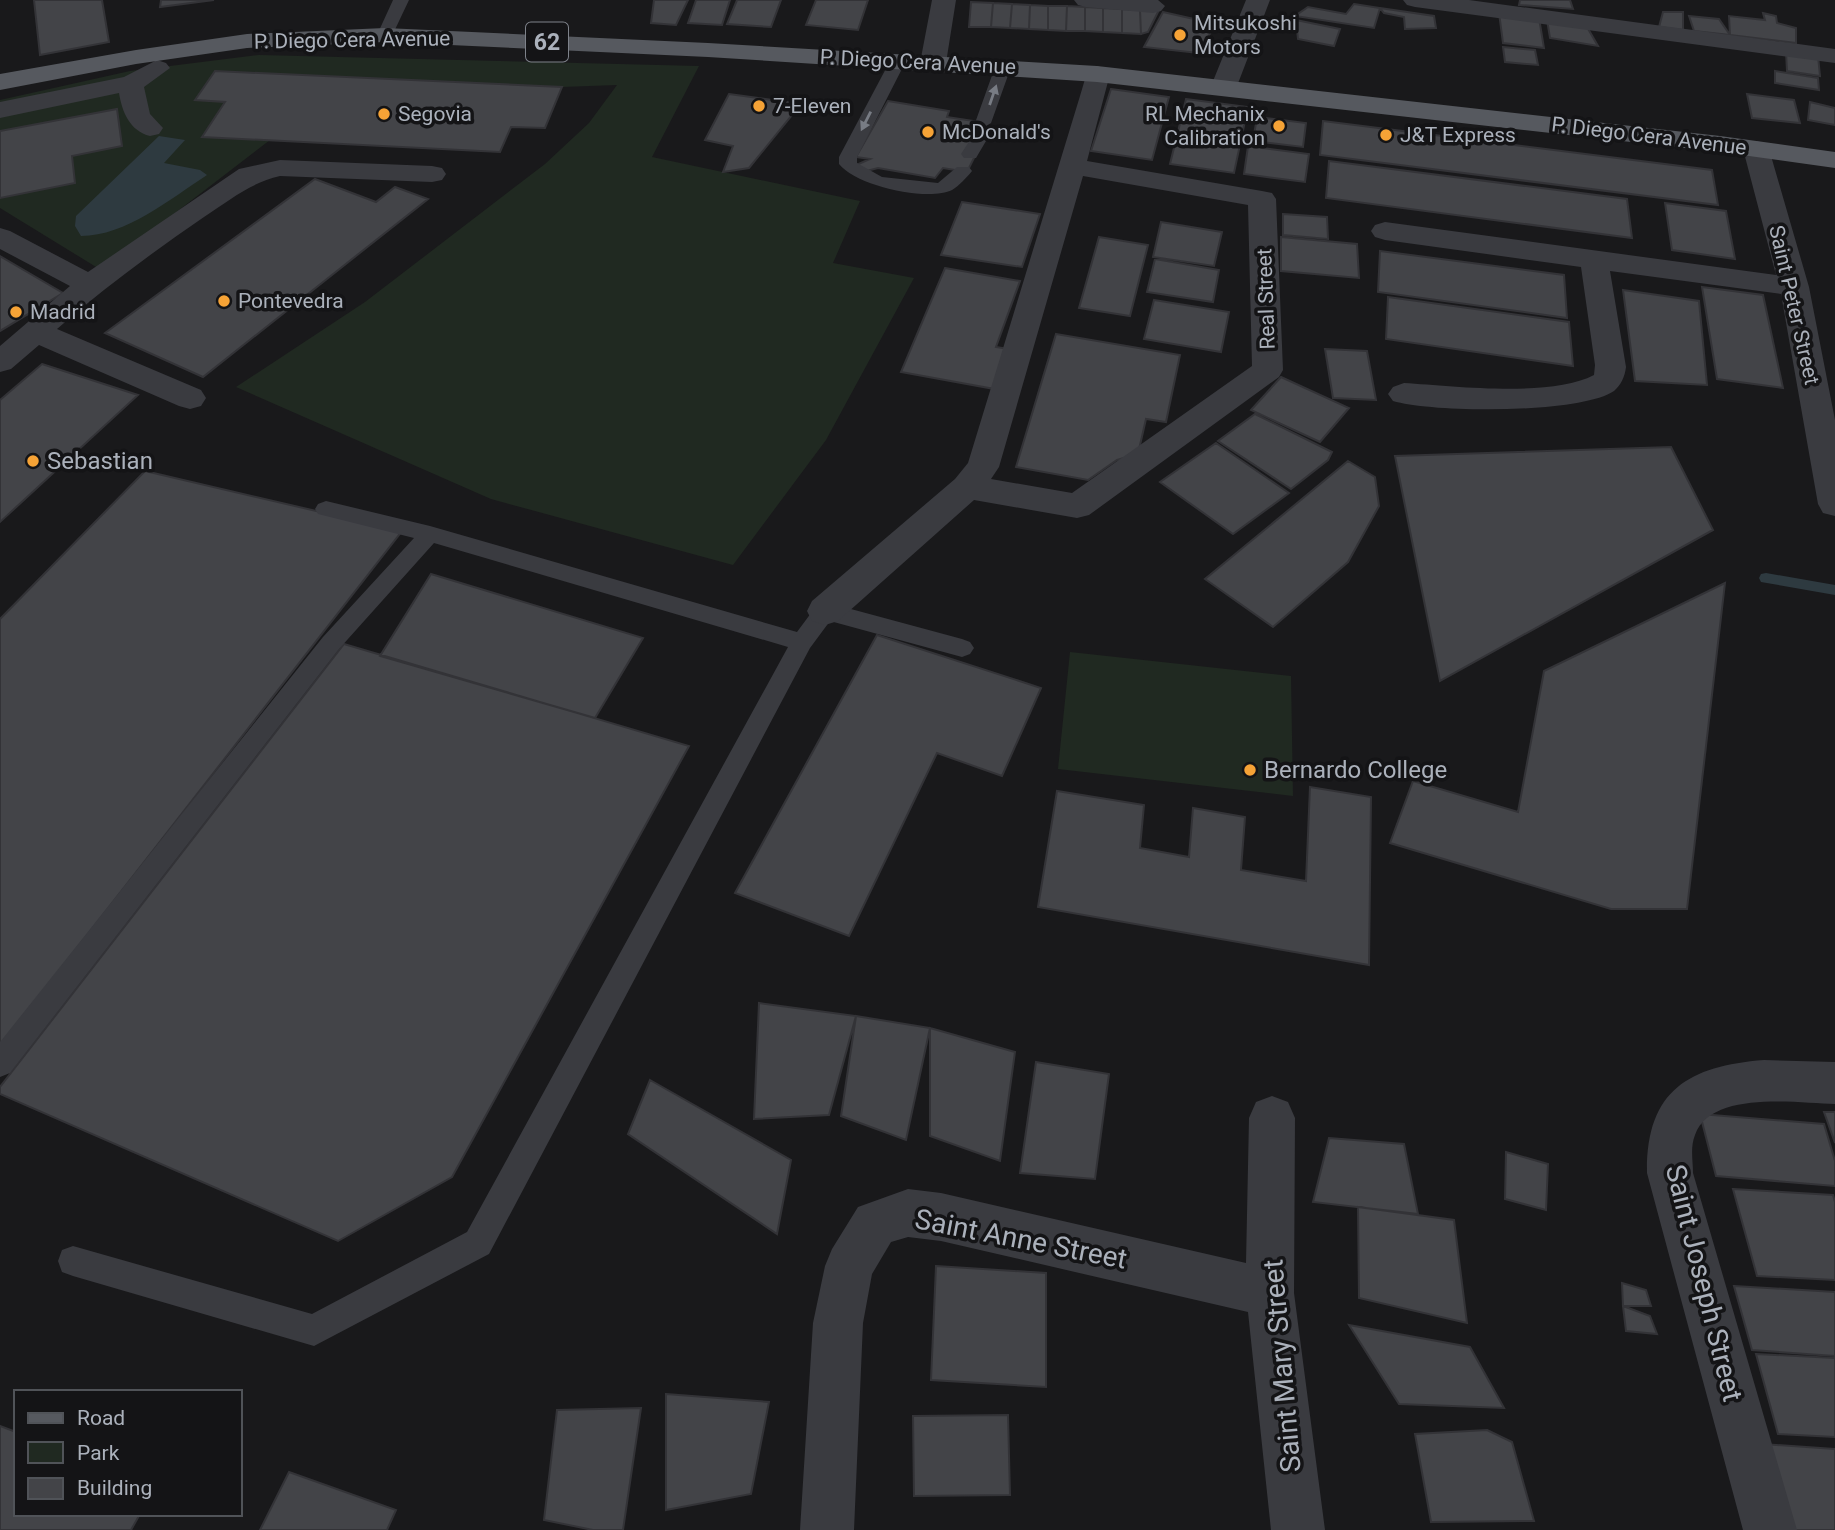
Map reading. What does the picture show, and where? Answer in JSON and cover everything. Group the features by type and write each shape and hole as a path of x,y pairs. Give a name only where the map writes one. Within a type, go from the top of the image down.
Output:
{"main road":[{"name":"P. Diego Cera Avenue","path":"0,82 136,57 247,41 385,35 933,62 1097,74 1224,86 1835,160"}],"street":[{"path":"933,62 944,0"},
{"path":"1086,0 1153,6"},
{"path":"1224,86 1258,0"},
{"path":"1415,0 1835,56"},
{"path":"0,110 94,89 131,84 157,68"},
{"path":"825,611 967,487 982,467 1093,96 1097,74"},
{"path":"131,84 137,118 150,128"},
{"name":"Saint Peter Street","path":"1756,149 1794,287 1835,504"},
{"name":"Real Street","path":"967,487 1077,506 1268,370 1262,199 1072,166"},
{"path":"0,362 90,285 160,234 249,175 280,168 432,174"},
{"path":"1385,231 1794,287"},
{"path":"0,237 90,285"},
{"path":"1404,394 1552,396 1580,394 1606,381 1611,372 1594,260"},
{"path":"37,332 190,398"},
{"name":"Saint Joseph Street","path":"1770,1530 1670,1173 1671,1136 1685,1107 1709,1089 1739,1082 1835,1083"},
{"name":"Saint Mary Street","path":"1272,1118 1269,1293 1298,1530"},
{"name":"Saint Anne Street","path":"827,1530 838,1322 849,1266 875,1224 908,1213 941,1217 1269,1293"}],"lane":[{"path":"385,35 401,0"},
{"path":"898,61 848,156 848,164 854,172 869,180 938,188 946,186 970,156"},
{"path":"984,123 1003,67"},
{"path":"326,509 430,534 802,642"},
{"path":"0,1064 331,643 430,534"},
{"path":"73,1261 314,1330 478,1243 802,642 825,611 962,648"}],"green space":[{"path":"259,55 699,66 652,157 860,201 833,263 914,278 826,440 733,565 491,499 236,387 365,302 545,164 589,123 617,85 562,87 215,71 195,100 225,102 203,137 270,140 101,270 0,208 0,100 130,71"},
{"path":"1070,652 1291,676 1293,796 1058,769"}],"shaded area":[{"path":"159,136 185,140 164,163 200,170 207,175 131,223 114,230 81,236 75,226 76,216"}],"building":[{"path":"34,0 102,0 109,42 40,55"},
{"path":"161,0 214,0 160,7"},
{"path":"654,0 688,0 676,25 651,23"},
{"path":"696,0 730,0 722,25 688,23"},
{"path":"737,0 781,0 771,27 727,24"},
{"path":"816,0 868,0 858,30 806,25"},
{"path":"1520,0 1570,0 1573,9 1519,5"},
{"path":"971,2 993,3 991,27 969,27"},
{"path":"993,3 1012,4 1010,28 991,27"},
{"path":"1012,4 1030,5 1029,29 1010,28"},
{"path":"1354,4 1380,8 1374,28 1295,16 1308,7 1346,14"},
{"path":"1030,5 1048,6 1048,30 1029,29"},
{"path":"1048,6 1067,6 1066,31 1048,30"},
{"path":"1067,6 1085,7 1085,31 1066,31"},
{"path":"1085,7 1103,8 1103,32 1085,31"},
{"path":"1103,8 1122,9 1122,33 1103,32"},
{"path":"1380,8 1434,16 1436,28 1405,29 1404,17 1384,13"},
{"path":"1122,9 1140,10 1141,34 1122,33"},
{"path":"1140,10 1159,10 1148,32 1141,34"},
{"name":"Mitsukoshi Motors","path":"1163,12 1216,24 1198,53 1144,47"},
{"path":"1663,12 1683,12 1683,30 1659,27"},
{"path":"1499,13 1539,18 1544,48 1503,43"},
{"path":"1763,13 1776,16 1777,23 1796,28 1796,43 1730,35 1729,16 1765,20"},
{"path":"1689,16 1719,19 1730,35 1694,31"},
{"path":"1296,20 1340,29 1334,46 1298,39"},
{"path":"1547,20 1587,27 1598,46 1550,38"},
{"path":"1503,47 1535,50 1538,65 1505,62"},
{"path":"1786,52 1818,56 1820,76 1787,71"},
{"name":"Segovia","path":"215,71 562,87 545,128 511,127 500,152 202,137 225,102 195,100"},
{"path":"1775,71 1818,78 1819,90 1775,83"},
{"path":"1111,89 1169,97 1152,160 1091,151"},
{"path":"729,94 801,104 749,168 723,172 733,146 705,140"},
{"path":"1747,94 1794,100 1800,123 1752,118"},
{"path":"1186,99 1248,107 1234,173 1170,164"},
{"name":"McDonald's","path":"888,101 949,111 947,117 987,123 982,142 967,172 943,168 935,178 878,168 863,172 856,165 870,159 856,157"},
{"path":"1810,102 1835,108 1835,125 1808,120"},
{"path":"117,109 122,146 72,156 75,183 0,198 0,131"},
{"path":"1257,117 1306,123 1303,147 1253,141"},
{"path":"1323,121 1712,170 1718,205 1320,155"},
{"path":"1248,146 1309,154 1305,182 1244,174"},
{"path":"1329,161 1627,199 1632,238 1326,198"},
{"name":"Pontevedra","path":"315,179 376,202 395,187 428,199 203,377 105,333"},
{"path":"962,202 1040,214 1022,267 941,255"},
{"path":"1665,203 1726,211 1735,259 1672,250"},
{"path":"1283,214 1327,217 1328,239 1283,235"},
{"path":"1161,222 1222,232 1214,266 1153,257"},
{"path":"1099,237 1148,245 1130,316 1079,308"},
{"path":"1281,237 1357,244 1359,278 1281,271"},
{"path":"1380,251 1564,275 1567,318 1378,292"},
{"name":"Madrid","path":"0,256 63,293 0,331"},
{"path":"1155,259 1219,270 1213,302 1147,292"},
{"path":"945,268 1020,281 996,347 1015,350 1000,390 901,372"},
{"path":"1702,287 1763,295 1783,388 1717,379"},
{"path":"1623,290 1699,301 1707,385 1635,381"},
{"path":"1388,297 1569,322 1573,366 1386,339"},
{"path":"1154,300 1229,312 1221,352 1144,339"},
{"path":"1056,334 1180,355 1166,422 1146,419 1138,454 1117,460 1088,480 1016,467"},
{"path":"1325,349 1367,351 1376,400 1333,398"},
{"name":"Sebastian","path":"42,364 138,395 0,522 0,400"},
{"path":"1281,377 1349,408 1320,442 1251,410"},
{"path":"1255,414 1332,452 1328,460 1291,489 1218,441"},
{"path":"1216,443 1289,493 1233,534 1160,482"},
{"path":"1671,447 1713,530 1440,681 1395,456"},
{"path":"1348,461 1375,477 1379,506 1348,562 1273,627 1205,579"},
{"path":"145,471 402,531 0,1047 0,619"},
{"path":"431,574 643,638 595,718 380,656"},
{"path":"1725,583 1687,909 1611,909 1390,843 1413,781 1518,812 1544,671"},
{"path":"877,635 1041,688 1002,776 937,753 849,936 735,893"},
{"path":"344,644 689,746 452,1177 338,1241 0,1094 0,1087"},
{"path":"1310,787 1371,797 1369,965 1038,907 1057,791 1144,805 1140,848 1189,857 1193,808 1245,817 1241,870 1306,881"},
{"path":"759,1003 856,1016 829,1115 754,1119"},
{"path":"856,1016 930,1028 906,1140 841,1116"},
{"path":"930,1028 1015,1052 1000,1161 930,1136"},
{"path":"1036,1062 1109,1074 1095,1179 1020,1173"},
{"path":"650,1080 791,1160 777,1234 628,1134"},
{"path":"1824,1112 1835,1112 1835,1143"},
{"path":"1700,1114 1824,1124 1835,1161 1835,1186 1716,1176"},
{"path":"1329,1138 1404,1144 1418,1214 1313,1202"},
{"path":"1506,1152 1548,1164 1546,1210 1505,1199"},
{"path":"1733,1189 1833,1195 1835,1280 1757,1276"},
{"path":"1358,1207 1454,1220 1467,1323 1359,1298"},
{"path":"936,1266 1046,1273 1046,1387 931,1380"},
{"path":"1622,1283 1646,1290 1651,1306 1623,1306"},
{"path":"1734,1286 1835,1292 1835,1356 1752,1350"},
{"path":"1623,1306 1650,1316 1657,1334 1626,1331"},
{"path":"1349,1325 1470,1347 1504,1408 1399,1404"},
{"path":"1756,1354 1835,1358 1835,1437 1778,1434"},
{"path":"666,1394 769,1402 751,1494 666,1510"},
{"path":"641,1408 623,1530 593,1530 544,1520 557,1410"},
{"path":"1008,1415 1010,1495 914,1496 913,1416"},
{"path":"0,1426 14,1431 14,1516 139,1516 131,1530 0,1530"},
{"path":"1487,1430 1512,1442 1534,1521 1431,1522 1415,1434"},
{"path":"1762,1444 1835,1449 1835,1530 1785,1530"},
{"path":"289,1472 396,1510 387,1530 260,1530"}],"waterway":[{"path":"1766,578 1833,590"}],"place":[{"name":"Mitsukoshi Motors","path":"1180,35"},
{"name":"7-Eleven","path":"759,106"},
{"name":"Segovia","path":"384,114"},
{"name":"RL Mechanix Calibration","path":"1279,126"},
{"name":"McDonald's","path":"928,132"},
{"name":"J&T Express","path":"1386,135"},
{"name":"Pontevedra","path":"224,301"},
{"name":"Madrid","path":"16,312"},
{"name":"Sebastian","path":"33,461"},
{"name":"Bernardo College","path":"1250,770"}]}
